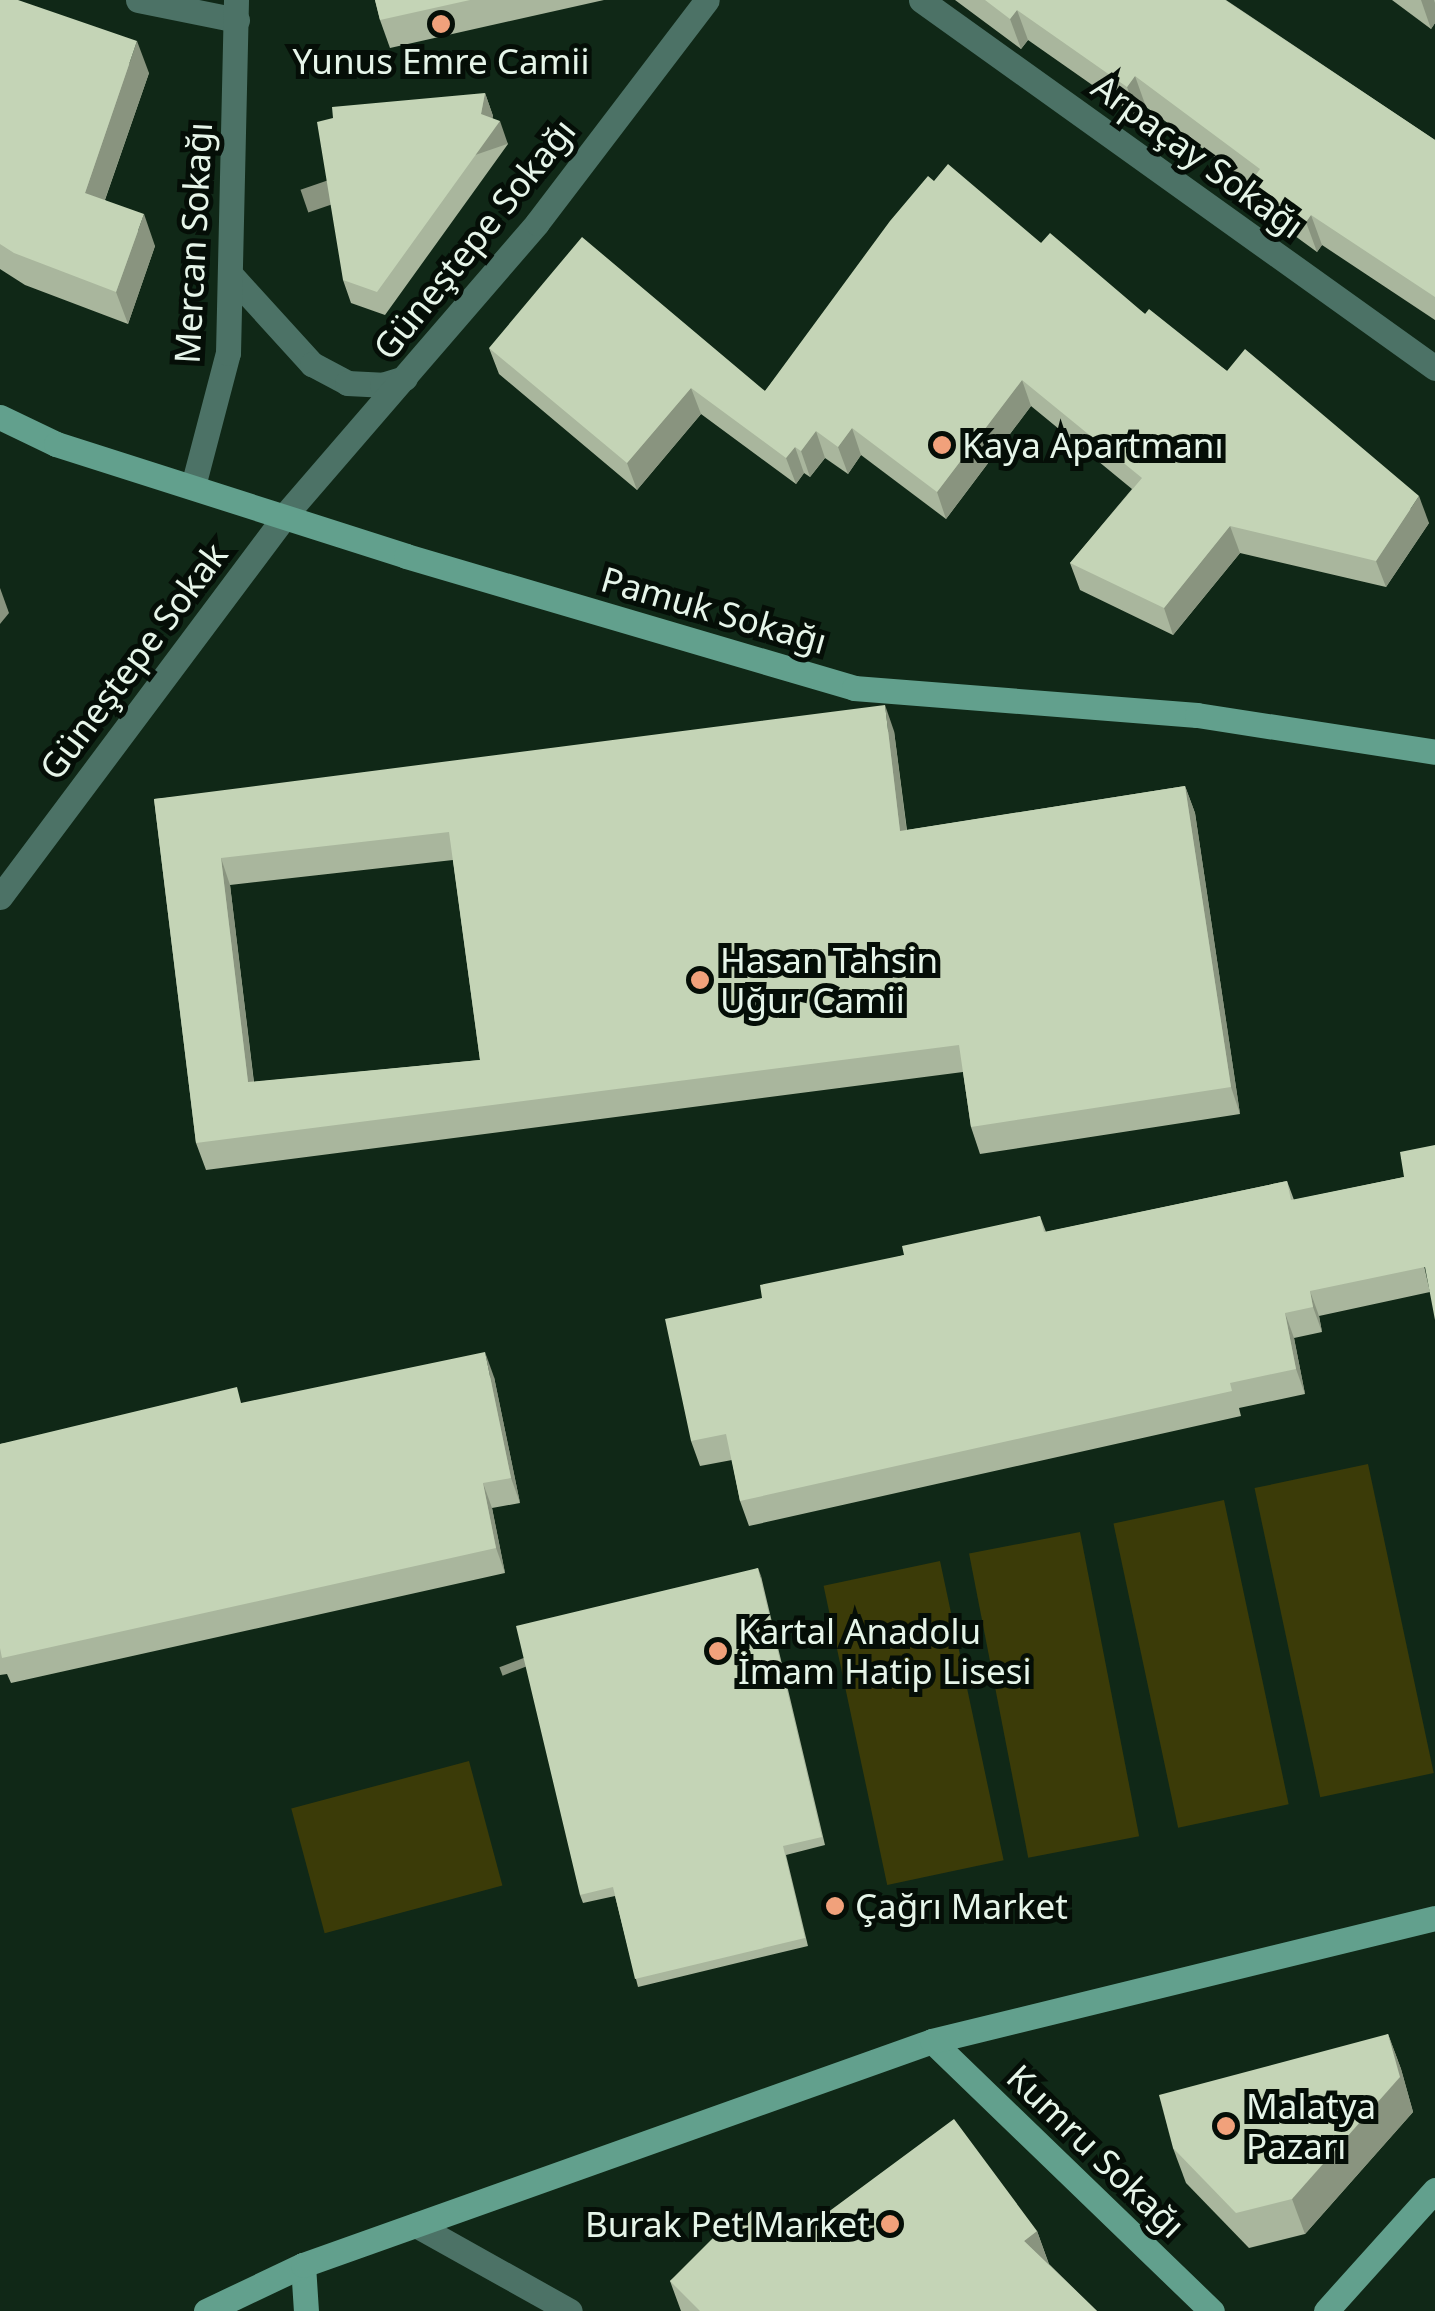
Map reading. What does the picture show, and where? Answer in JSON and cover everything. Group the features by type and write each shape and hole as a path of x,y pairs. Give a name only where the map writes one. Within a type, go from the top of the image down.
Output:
{"street":[{"path":"138,0 236,10"},
{"name":"Güneştepe Sokağı","path":"286,514 538,224 707,0"},
{"name":"Arpaçay Sokağı","path":"921,0 1435,368"},
{"name":"Mercan Sokağı","path":"194,486 228,353 236,10"},
{"path":"230,274 312,364 347,384 382,386 406,378"},
{"name":"Pamuk Sokağı","path":"0,417 56,444 286,514 406,556 854,688 1197,715 1435,752"},
{"name":"Güneştepe Sokak","path":"0,898 286,514"},
{"path":"206,2311 303,2265 932,2041 1435,1918"},
{"name":"Kumru Sokağı","path":"932,2041 1212,2311"},
{"path":"1326,2311 1435,2190"},
{"path":"416,2225 570,2311"},
{"path":"303,2265 306,2311"}],"shaded area":[{"path":"1368,1464 1434,1773 1320,1797 1255,1488"},
{"path":"1224,1500 1289,1804 1178,1828 1113,1523"},
{"path":"1080,1532 1139,1836 1028,1858 969,1554"},
{"path":"940,1561 1004,1860 887,1885 824,1586"},
{"path":"469,1761 502,1886 325,1933 291,1809"}],"building":[{"path":"0,0 18,0 137,41 85,193 144,214 116,292 0,244"},
{"path":"375,0 470,0 380,20"},
{"path":"985,0 1225,0 1435,140 1435,297 1311,215 1306,222 1251,182 1260,169 1135,76 1127,87 1017,10 1010,19"},
{"path":"485,93 481,114 500,121 377,292 343,280 317,122 333,118 332,107"},
{"path":"948,164 1041,243 1050,233 1145,314 1149,309 1227,371 1245,349 1419,496 1376,561 1230,526 1164,608 1070,563 1142,478 1022,380 937,492 852,428 838,447 816,431 801,451 795,447 786,458 691,388 627,463 489,348 582,237 765,391 890,221 928,176 934,181"},
{"name":"Hasan Tahsin Uğur Camii","path":"885,705 900,831 1185,786 1231,1087 971,1127 959,1045 196,1143 154,799","holes":["449,832 480,1060 248,1082 221,858"]},
{"path":"1435,1145 1435,1320 1425,1267 1310,1291 1313,1307 1285,1313 1296,1369 1230,1383 1232,1391 740,1501 726,1434 691,1441 665,1319 762,1298 760,1285 904,1255 902,1246 1040,1216 1044,1232 1287,1181 1291,1200 1404,1177 1400,1152"},
{"path":"485,1352 511,1478 483,1483 496,1548 2,1658 0,1444 237,1387 241,1403"},
{"path":"758,1568 822,1837 783,1846 805,1938 635,1979 613,1887 580,1895 516,1626"},
{"path":"1388,2034 1400,2077 1292,2199 1236,2213 1173,2148 1159,2095"},
{"path":"954,2119 1037,2231 1024,2241 1097,2311 700,2311 670,2281 729,2222 734,2227 755,2207 789,2241"}],"place":[{"name":"Yunus Emre Camii","path":"441,24"},
{"name":"Kaya Apartmanı","path":"942,445"},
{"name":"Hasan Tahsin Uğur Camii","path":"700,980"},
{"name":"Kartal Anadolu İmam Hatip Lisesi","path":"718,1651"},
{"name":"Çağrı Market","path":"835,1906"},
{"name":"Malatya Pazarı","path":"1226,2126"},
{"name":"Burak Pet Market","path":"890,2224"}]}
